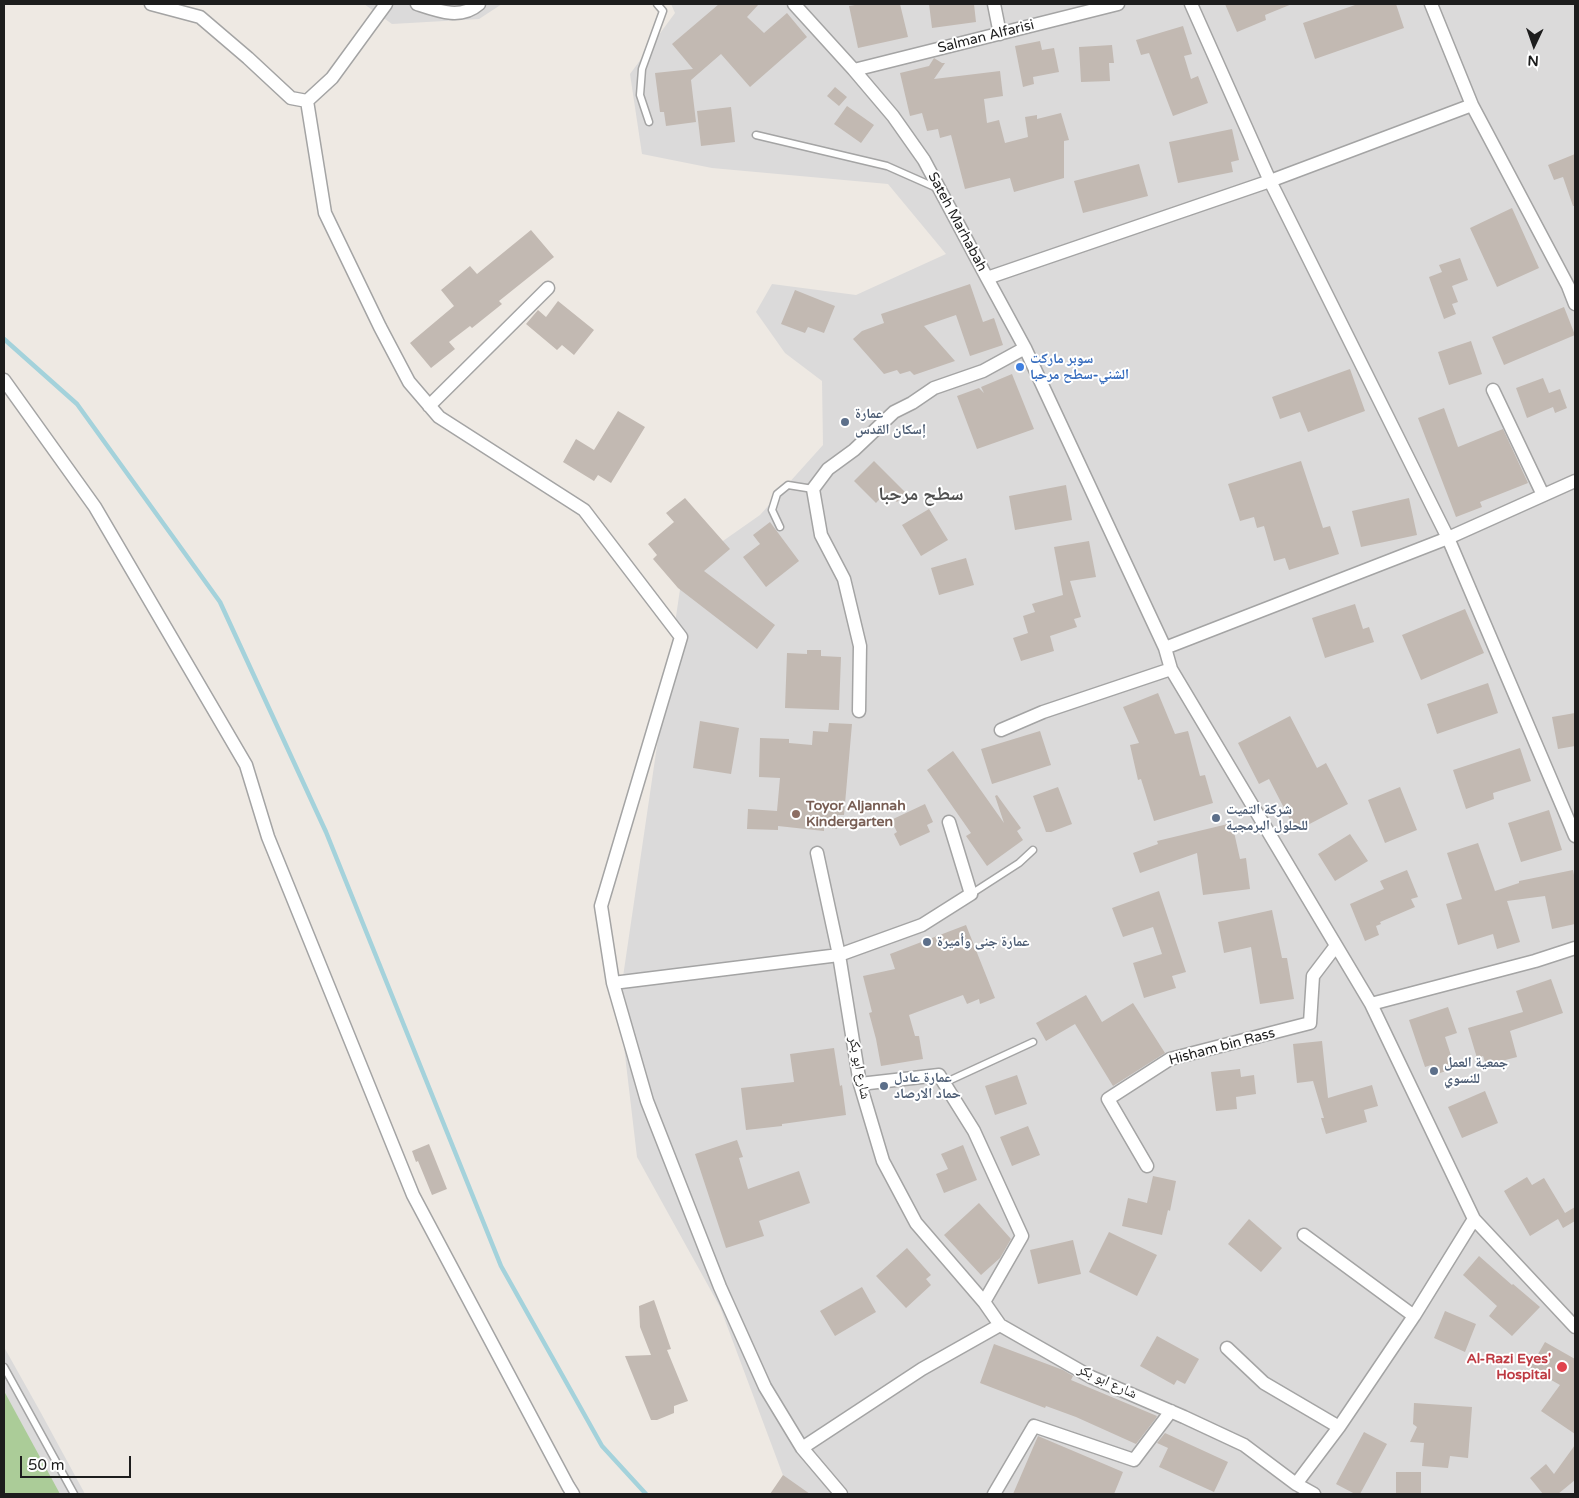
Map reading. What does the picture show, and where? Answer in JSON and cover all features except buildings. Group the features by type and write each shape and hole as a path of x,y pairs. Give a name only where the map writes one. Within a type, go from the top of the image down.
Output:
{"street":[{"path":"151,4 200,17 291,98 307,102"},
{"path":"307,102 332,78 386,4"},
{"path":"417,4 444,12 461,13 479,4"},
{"name":"Sateh Marhabah","path":"795,4 893,116 924,160 987,278 1270,181 1472,105"},
{"path":"994,4 1000,34"},
{"name":"Salman Alfarisi","path":"854,70 1118,4"},
{"path":"1191,4 1270,181 1448,538 1575,836"},
{"path":"1431,4 1472,105 1572,285 1575,304"},
{"path":"307,102 325,213 409,382 439,417 584,510 681,637 601,906 613,983 647,1101 720,1287 765,1387 802,1448 841,1494"},
{"path":"987,278 1025,348 1164,648 1171,669 1335,947 1371,1004 1474,1219 1575,1327"},
{"path":"429,406 548,288"},
{"path":"859,710 860,646 844,579 822,536 813,490 828,469 854,450 894,412 912,403 934,388 983,371 1025,348"},
{"path":"4,380 95,507 246,765 268,837 413,1195 573,1494"},
{"path":"1493,390 1543,495"},
{"path":"1164,648 1448,538 1575,481"},
{"path":"1001,730 1043,712 1171,669"},
{"path":"613,983 839,954 922,925 972,894 949,822"},
{"name":"شارع ابو بكر","path":"817,853 839,954 860,1084 883,1161 916,1223 984,1302 1000,1325 1091,1377 1244,1445 1296,1484 1314,1494"},
{"name":"Hisham bin Rass","path":"1148,1166 1108,1099 1170,1058 1310,1023 1313,976 1335,947"},
{"path":"1371,1004 1536,961 1575,948"},
{"path":"860,1084 939,1075 974,1131 1022,1236 984,1302"},
{"path":"1296,1484 1339,1427 1414,1316 1474,1219"},
{"path":"1304,1235 1414,1316"},
{"path":"802,1448 922,1369 1000,1325"},
{"path":"1227,1348 1264,1383 1339,1427"},
{"path":"994,1494 1034,1426 1134,1460 1171,1411"}],"lane":[{"path":"650,122 640,95 642,69 663,12 657,4"},
{"path":"756,135 887,166 940,190"},
{"path":"780,527 772,510 777,494 788,485 813,490"},
{"path":"972,894 1019,863 1033,850"},
{"path":"944,1083 1033,1042"},
{"path":"4,1367 74,1494"}],"shaded area":[{"path":"364,4 502,4 479,19 392,24"},
{"path":"671,4 1575,4 1575,1494 794,1494 787,1486 720,1307 637,1157 619,1004 683,569 760,515 823,445 822,381 785,353 756,312 772,284 856,295 946,254 888,184 712,168 642,154 630,74 675,13"},
{"path":"4,1347 41,1413 85,1494 4,1494"}],"green space":[{"path":"4,1391 53,1481 60,1494 4,1494"}],"waterway":[{"path":"4,339 77,404 220,602 326,832 501,1266 602,1446 646,1494"}],"place":[{"name":"سوبر ماركت الشني-سطح مرحبا","path":"1020,367"},
{"name":"عمارة إسكان القدس","path":"845,422"},
{"name":"Toyor Aljannah Kindergarten","path":"796,814"},
{"name":"شركة التميت للحلول البرمجية","path":"1216,818"},
{"name":"عمارة جنى وأميرة","path":"927,942"},
{"name":"جمعية العمل للنسوي","path":"1434,1071"},
{"name":"عمارة عادل حماد الارصاد","path":"884,1086"},
{"name":"Al-Razi Eyes' Hospital","path":"1562,1367"}],"district":[{"name":"سطح مرحبا","path":"921,495"}]}
